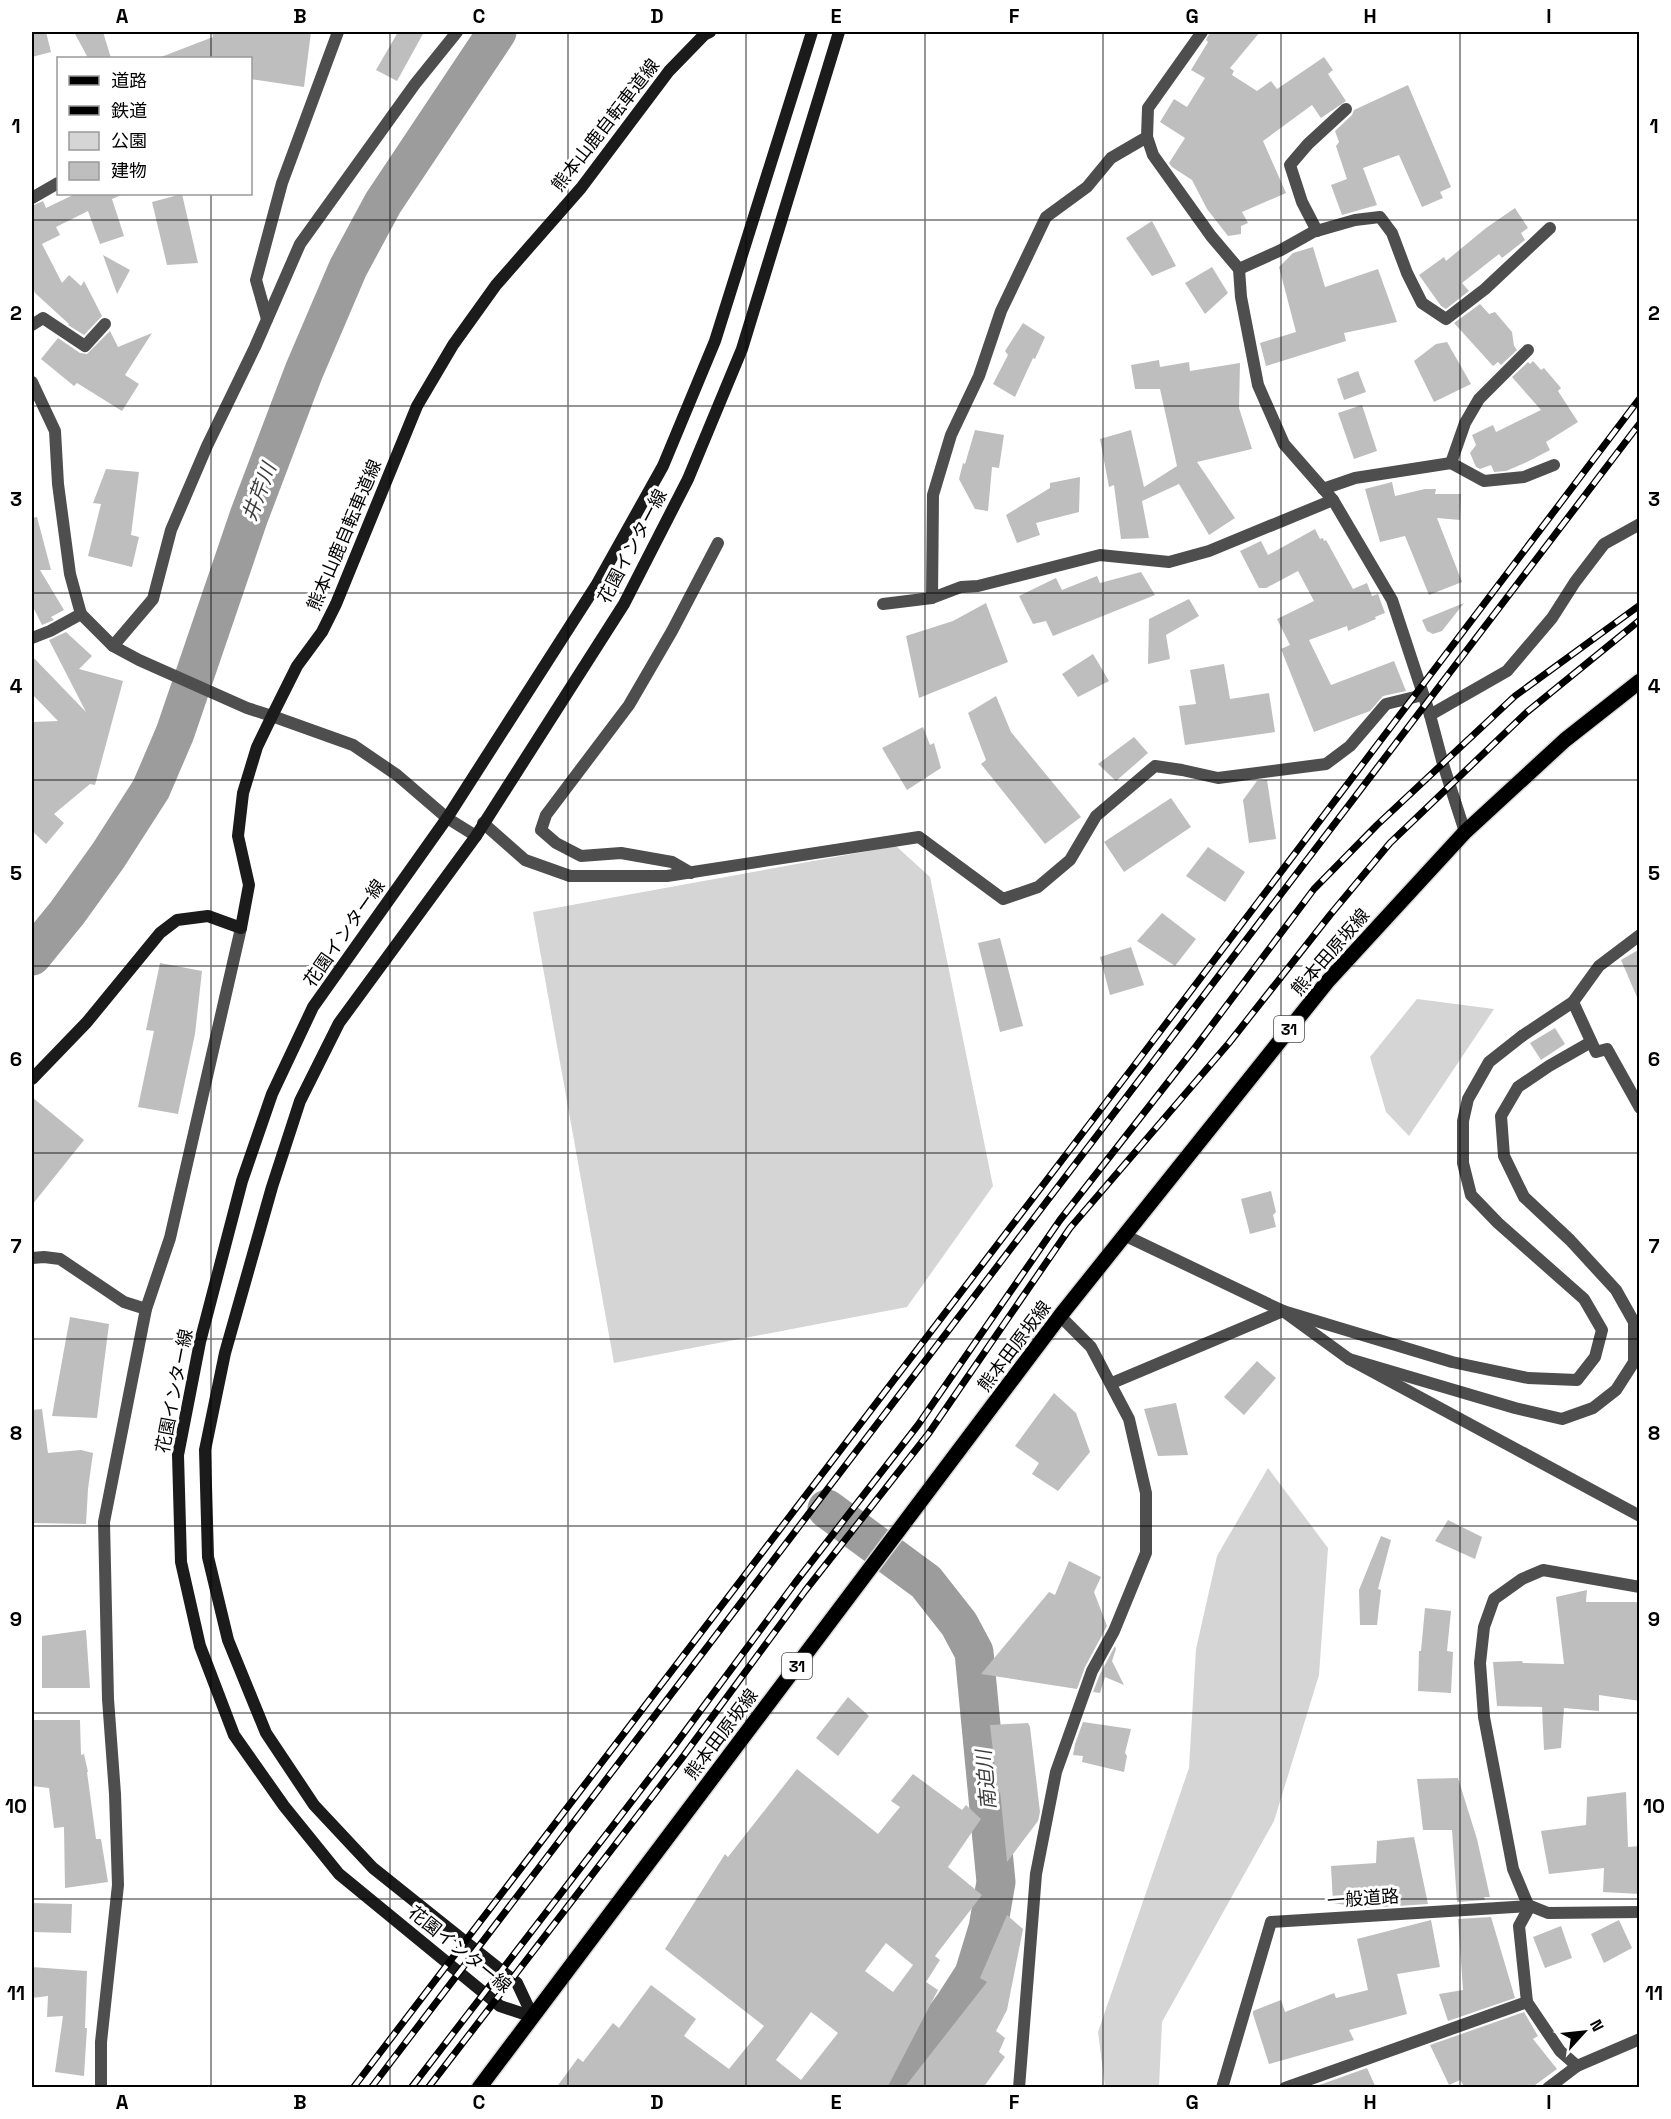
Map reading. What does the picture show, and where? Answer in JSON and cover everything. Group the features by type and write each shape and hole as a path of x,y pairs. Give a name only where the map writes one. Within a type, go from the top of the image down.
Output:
{"main road":[{"name":"熊本山鹿自転車道線","path":"242,928 249,885 238,836 243,793 257,747 297,666 322,632 336,604 417,406 453,345 496,285 581,188 669,72 704,35 711,32"},
{"name":"花園インター線","path":"533,2017 500,2006 339,1874 284,1806 234,1735 200,1646 181,1562 178,1455 200,1342 242,1181 272,1094 313,1007 447,818 597,584 663,466 715,341 812,32"},
{"name":"花園インター線","path":"533,2017 517,1983 373,1868 314,1806 266,1732 228,1640 208,1557 205,1450 222,1364 272,1187 300,1101 339,1023 476,836 624,604 688,478 742,349 839,32"},
{"name":"熊本田原坂線","path":"479,2088 1060,1316 1327,982 1465,832 1565,741 1640,681"},
{"path":"32,1078 87,1022 160,933 177,920 208,916 242,928"}],"street":[{"path":"267,319 256,280 282,183 338,32"},
{"path":"113,646 153,599 171,530 300,244 415,84 457,32"},
{"path":"1202,32 1148,108 1148,136 1153,156 1211,236 1239,269 1241,297 1258,386 1284,444 1333,500 1392,600 1465,832"},
{"path":"1317,231 1302,202 1290,165 1308,144 1346,109"},
{"path":"932,598 933,495 951,435 978,376 1001,311 1046,217 1087,187 1111,158 1148,136"},
{"path":"32,198 57,184"},
{"path":"1239,269 1317,231 1355,220 1380,217 1392,233 1407,273 1422,303 1446,319 1485,289 1550,228"},
{"path":"32,325 43,318 85,346 105,324"},
{"path":"1451,463 1465,423 1479,399 1528,350"},
{"path":"32,382 55,430 58,484 70,574 81,614 113,646 140,660 244,706 353,745 397,775 447,818 476,836"},
{"path":"1323,489 1355,478 1451,463 1484,481 1524,477 1554,465"},
{"path":"883,604 932,598 961,587 978,586 1100,555 1169,562 1209,551 1333,500"},
{"path":"1430,715 1507,671 1552,618 1575,582 1604,544 1640,524"},
{"path":"691,873 672,862 621,853 581,856 556,843 541,830 546,815 629,705 672,631 718,543"},
{"path":"32,638 81,614"},
{"path":"483,823 525,860 570,876 667,876 919,837 1003,899 1038,887 1070,860 1096,816 1155,766 1218,778 1326,764 1350,746 1386,704 1423,695"},
{"path":"102,2088 101,2042 118,1885 115,1794 108,1699 104,1522 146,1309 170,1238 242,928"},
{"path":"1124,1235 1283,1311 1452,1362 1528,1378 1578,1380 1595,1357 1602,1330 1584,1299 1498,1223 1471,1195 1463,1163 1463,1121 1468,1099 1489,1062 1522,1036 1573,1002 1599,966 1640,935"},
{"path":"1573,1002 1596,1052 1607,1049 1640,1108"},
{"path":"1349,1359 1515,1408 1562,1419 1593,1408 1616,1390 1634,1362 1634,1322 1616,1290 1570,1240 1524,1197 1504,1156 1501,1116 1518,1088 1548,1066 1591,1042"},
{"path":"32,1258 60,1259 124,1302 146,1309"},
{"path":"1283,1311 1349,1359 1640,1516"},
{"path":"1112,1383 1283,1311"},
{"path":"1019,2088 1036,1874 1056,1772 1092,1671 1114,1631 1146,1553 1146,1493 1129,1419 1091,1347 1060,1316"},
{"path":"1640,1587 1542,1570 1522,1579 1494,1599 1484,1628 1480,1663 1484,1717 1513,1869 1530,1906 1548,1913 1640,1912"},
{"path":"1530,1906 1519,1926 1527,2002 1560,2051 1577,2066"},
{"name":"一般道路","path":"1222,2088 1271,1922 1530,1906"},
{"path":"1285,2088 1527,2002"},
{"path":"1548,2088 1577,2066 1640,2039"}],"green space":[{"path":"896,846 930,877 993,1186 907,1307 614,1363 533,912"},
{"path":"1417,999 1494,1009 1409,1136 1386,1112 1370,1057"},
{"path":"1268,1468 1328,1548 1319,1675 1274,1821 1162,2022 1159,2087 1105,2087 1098,2032 1189,1768 1196,1649 1217,1556"}],"building":[{"path":"32,32 46,32 51,52 32,57"},
{"path":"74,32 103,32 111,57 87,57"},
{"path":"212,32 311,32 304,87 252,79 252,57 161,57 213,37"},
{"path":"398,32 424,32 397,81 376,70"},
{"path":"1210,32 1260,32 1230,68 1234,71 1232,75 1257,91 1271,81 1277,89 1324,57 1333,70 1328,74 1346,101 1321,118 1312,105 1263,141 1286,193 1242,212 1248,223 1241,226 1241,234 1228,236 1207,209 1192,180 1169,163 1185,138 1160,122 1174,99 1187,107 1205,78 1191,70 1208,42 1206,40"},
{"path":"1408,85 1451,187 1440,192 1443,198 1422,207 1399,155 1363,168 1377,205 1342,215 1331,185 1347,179 1336,146 1339,142 1335,131 1352,115 1354,110"},
{"path":"73,195 122,195 112,199 124,236 100,244 88,211 56,227 60,235 42,244 62,283 69,275 81,286 84,281 102,316 84,335 68,325 35,293 32,284 32,206 43,201 46,208"},
{"path":"182,195 198,263 167,265 152,202"},
{"path":"1515,208 1528,228 1521,233 1525,240 1502,258 1499,254 1462,283 1469,291 1446,309 1441,306 1419,275 1444,257 1446,261 1486,228"},
{"path":"1152,221 1176,266 1152,276 1126,238"},
{"path":"1313,247 1325,287 1378,269 1397,322 1344,333 1346,341 1266,366 1260,343 1296,332 1279,267 1293,253"},
{"path":"103,255 130,270 117,294"},
{"path":"1212,267 1228,293 1205,314 1185,283"},
{"path":"1480,304 1489,314 1495,312 1512,332 1514,346 1517,350 1501,365 1498,362 1493,366 1454,323"},
{"path":"1023,323 1045,337 1015,397 993,384 1008,355 1005,351"},
{"path":"110,331 118,347 152,333 125,375 139,384 122,411 77,383 74,386 41,359 58,338 80,353 87,354"},
{"path":"1447,342 1471,384 1434,402 1414,361 1436,344"},
{"path":"1159,360 1160,367 1189,362 1190,371 1240,363 1239,408 1252,449 1197,462 1235,518 1209,535 1179,484 1142,501 1149,538 1121,539 1114,485 1109,487 1100,439 1131,430 1144,487 1177,466 1160,389 1135,389 1131,365"},
{"path":"1533,361 1541,370 1544,368 1561,388 1558,391 1578,422 1546,442 1550,450 1527,462 1506,471 1494,472 1491,465 1480,469 1476,467 1470,453 1476,445 1472,435 1493,425 1496,432 1541,410 1512,377 1528,362 1530,364"},
{"path":"1358,371 1366,392 1344,400 1337,379"},
{"path":"1362,405 1377,451 1354,459 1338,413"},
{"path":"975,430 1004,435 999,468 992,467 988,511 975,509 959,479"},
{"path":"106,469 139,472 131,535 139,537 132,567 88,556 101,504 93,503"},
{"path":"1080,477 1079,512 1036,523 1040,535 1017,543 1006,515 1050,488 1050,483"},
{"path":"1392,482 1395,496 1425,489 1436,489 1435,494 1461,494 1460,520 1437,518 1462,582 1429,595 1405,536 1380,542 1365,489"},
{"path":"37,517 51,570 40,570 64,610 51,617 54,620 42,625 32,605 32,518"},
{"path":"1315,529 1320,539 1326,540 1353,589 1367,583 1372,596 1378,594 1385,613 1348,631 1347,626 1309,640 1331,685 1394,661 1406,691 1383,696 1370,711 1314,732 1281,649 1290,645 1277,619 1314,601 1298,571 1266,588 1259,588 1240,551 1261,541 1268,555"},
{"path":"1141,572 1155,595 1053,636 1046,621 1033,624 1019,596 1056,578 1062,590 1097,576 1100,583"},
{"path":"1189,599 1199,616 1166,635 1170,659 1148,664 1149,619"},
{"path":"986,603 1008,662 919,698 906,636 953,621"},
{"path":"1464,603 1442,631 1433,634 1427,631 1422,620"},
{"path":"66,632 92,656 79,669 123,681 95,785 90,784 54,814 64,823 46,844 32,831 32,722 58,721 32,694 32,656 86,712 49,640"},
{"path":"1093,654 1109,681 1078,697 1062,674"},
{"path":"1224,664 1230,699 1269,693 1275,732 1185,745 1179,706 1196,704 1190,670"},
{"path":"996,696 1011,732 1081,817 1045,844 981,764 986,760 968,713"},
{"path":"923,727 930,745 934,743 941,768 907,790 882,748"},
{"path":"1134,737 1148,753 1116,781 1098,764"},
{"path":"1267,780 1276,839 1249,843 1243,800 1257,781"},
{"path":"1171,798 1191,827 1124,872 1104,842"},
{"path":"1208,847 1245,872 1225,902 1186,876"},
{"path":"1162,913 1196,939 1175,966 1137,941"},
{"path":"1000,938 1023,1026 1000,1032 978,943"},
{"path":"1131,947 1144,985 1110,995 1100,957"},
{"path":"1640,949 1640,1004 1621,960"},
{"path":"160,963 202,971 195,1034 178,1114 138,1107 154,1031 146,1030"},
{"path":"1555,1028 1565,1044 1541,1060 1530,1043"},
{"path":"32,1097 84,1140 32,1205"},
{"path":"1271,1191 1276,1212 1273,1215 1276,1227 1250,1234 1241,1199"},
{"path":"70,1317 109,1324 97,1418 52,1416"},
{"path":"1257,1361 1276,1378 1244,1415 1224,1397"},
{"path":"1054,1393 1076,1413 1090,1452 1058,1491 1032,1474 1039,1463 1015,1446"},
{"path":"1176,1403 1188,1455 1158,1456 1144,1409"},
{"path":"42,1409 48,1453 81,1450 93,1453 86,1524 32,1523 32,1410"},
{"path":"1448,1520 1482,1537 1475,1559 1435,1541"},
{"path":"1381,1536 1391,1540 1378,1589 1381,1590 1377,1625 1360,1625 1359,1590"},
{"path":"1069,1561 1101,1577 1094,1592 1107,1626 1085,1667 1077,1689 981,1674 1049,1592 1055,1595"},
{"path":"1587,1590 1586,1602 1640,1602 1640,1701 1599,1695 1599,1711 1564,1708 1561,1748 1544,1750 1542,1707 1497,1706 1493,1662 1522,1661 1523,1663 1564,1664 1556,1597"},
{"path":"1425,1608 1451,1611 1447,1651 1453,1652 1451,1693 1418,1691 1419,1651 1421,1651"},
{"path":"86,1630 90,1688 42,1688 42,1636"},
{"path":"1115,1646 1112,1661 1124,1685 1105,1677 1100,1693 1093,1692 1100,1674"},
{"path":"848,1697 869,1716 838,1756 816,1738"},
{"path":"32,1720 80,1720 81,1755 84,1754 88,1772 96,1839 101,1839 108,1882 65,1888 64,1827 54,1828 49,1788 32,1786"},
{"path":"1083,1722 1131,1729 1125,1753 1127,1756 1124,1772 1082,1762 1083,1756 1073,1755"},
{"path":"1028,1723 1040,1812 1038,1821 1007,1862 990,1725"},
{"path":"797,1769 878,1834 900,1807 891,1801 913,1774 962,1810 966,1805 981,1819 948,1867 982,1895 935,1956 940,1960 926,1982 938,1990 887,2088 556,2088 578,2058 583,2062 613,2023 619,2028 651,1985 696,2019 684,2036 729,2069 764,2026 665,1949 725,1854 728,1857","holes":["886,1943 913,1965 893,1992 865,1971","811,2012 838,2033 801,2080 776,2060"]},
{"path":"1458,1778 1477,1839 1490,1897 1484,1897 1485,1900 1457,1902 1452,1830 1423,1830 1417,1779"},
{"path":"1626,1792 1628,1847 1640,1846 1640,1894 1603,1892 1604,1868 1549,1874 1541,1831 1586,1825 1587,1797"},
{"path":"1414,1837 1428,1904 1366,1908 1333,1903 1331,1866 1376,1863 1377,1841"},
{"path":"32,1903 72,1904 71,1933 32,1932"},
{"path":"1007,1915 1023,1929 1007,2010 996,2031 1005,2038 999,2052 1005,2057 983,2088 904,2088 987,1982 980,1978"},
{"path":"1491,1917 1515,1998 1448,2021 1439,1994 1463,1990 1458,1919"},
{"path":"1431,1920 1440,1967 1397,1974 1407,2014 1349,2030 1354,2040 1269,2064 1253,2011 1281,2000 1285,2012 1334,1993 1336,1998 1368,1990 1357,1939"},
{"path":"1619,1920 1632,1948 1604,1963 1591,1934"},
{"path":"1561,1926 1572,1958 1545,1968 1533,1937"},
{"path":"32,1967 87,1971 84,2076 55,2072 63,2016 47,2017 48,1996 32,1998"},
{"path":"1524,2012 1538,2036 1533,2039 1557,2069 1531,2088 1465,2088 1460,2080 1449,2085 1430,2045"},
{"path":"1367,2068 1376,2088 1311,2088"}],"waterway":[{"name":"井芹川","path":"32,956 67,913 108,856 151,789 175,733 249,516 304,371 348,268 383,203 497,32"},
{"name":"南迫川","path":"827,1509 926,1582 959,1624 974,1652 996,1882 988,1928 974,1974 893,2088"}],"railway":[{"path":"353,2088 1146,1050 1640,398"},
{"path":"371,2088 1640,423"},
{"path":"411,2088 918,1425 1060,1220 1194,1049 1314,889 1377,825 1515,696 1640,605"},
{"path":"428,2088 682,1758 805,1591 929,1433 1070,1228 1229,1043 1390,843 1527,712 1640,620"}]}
